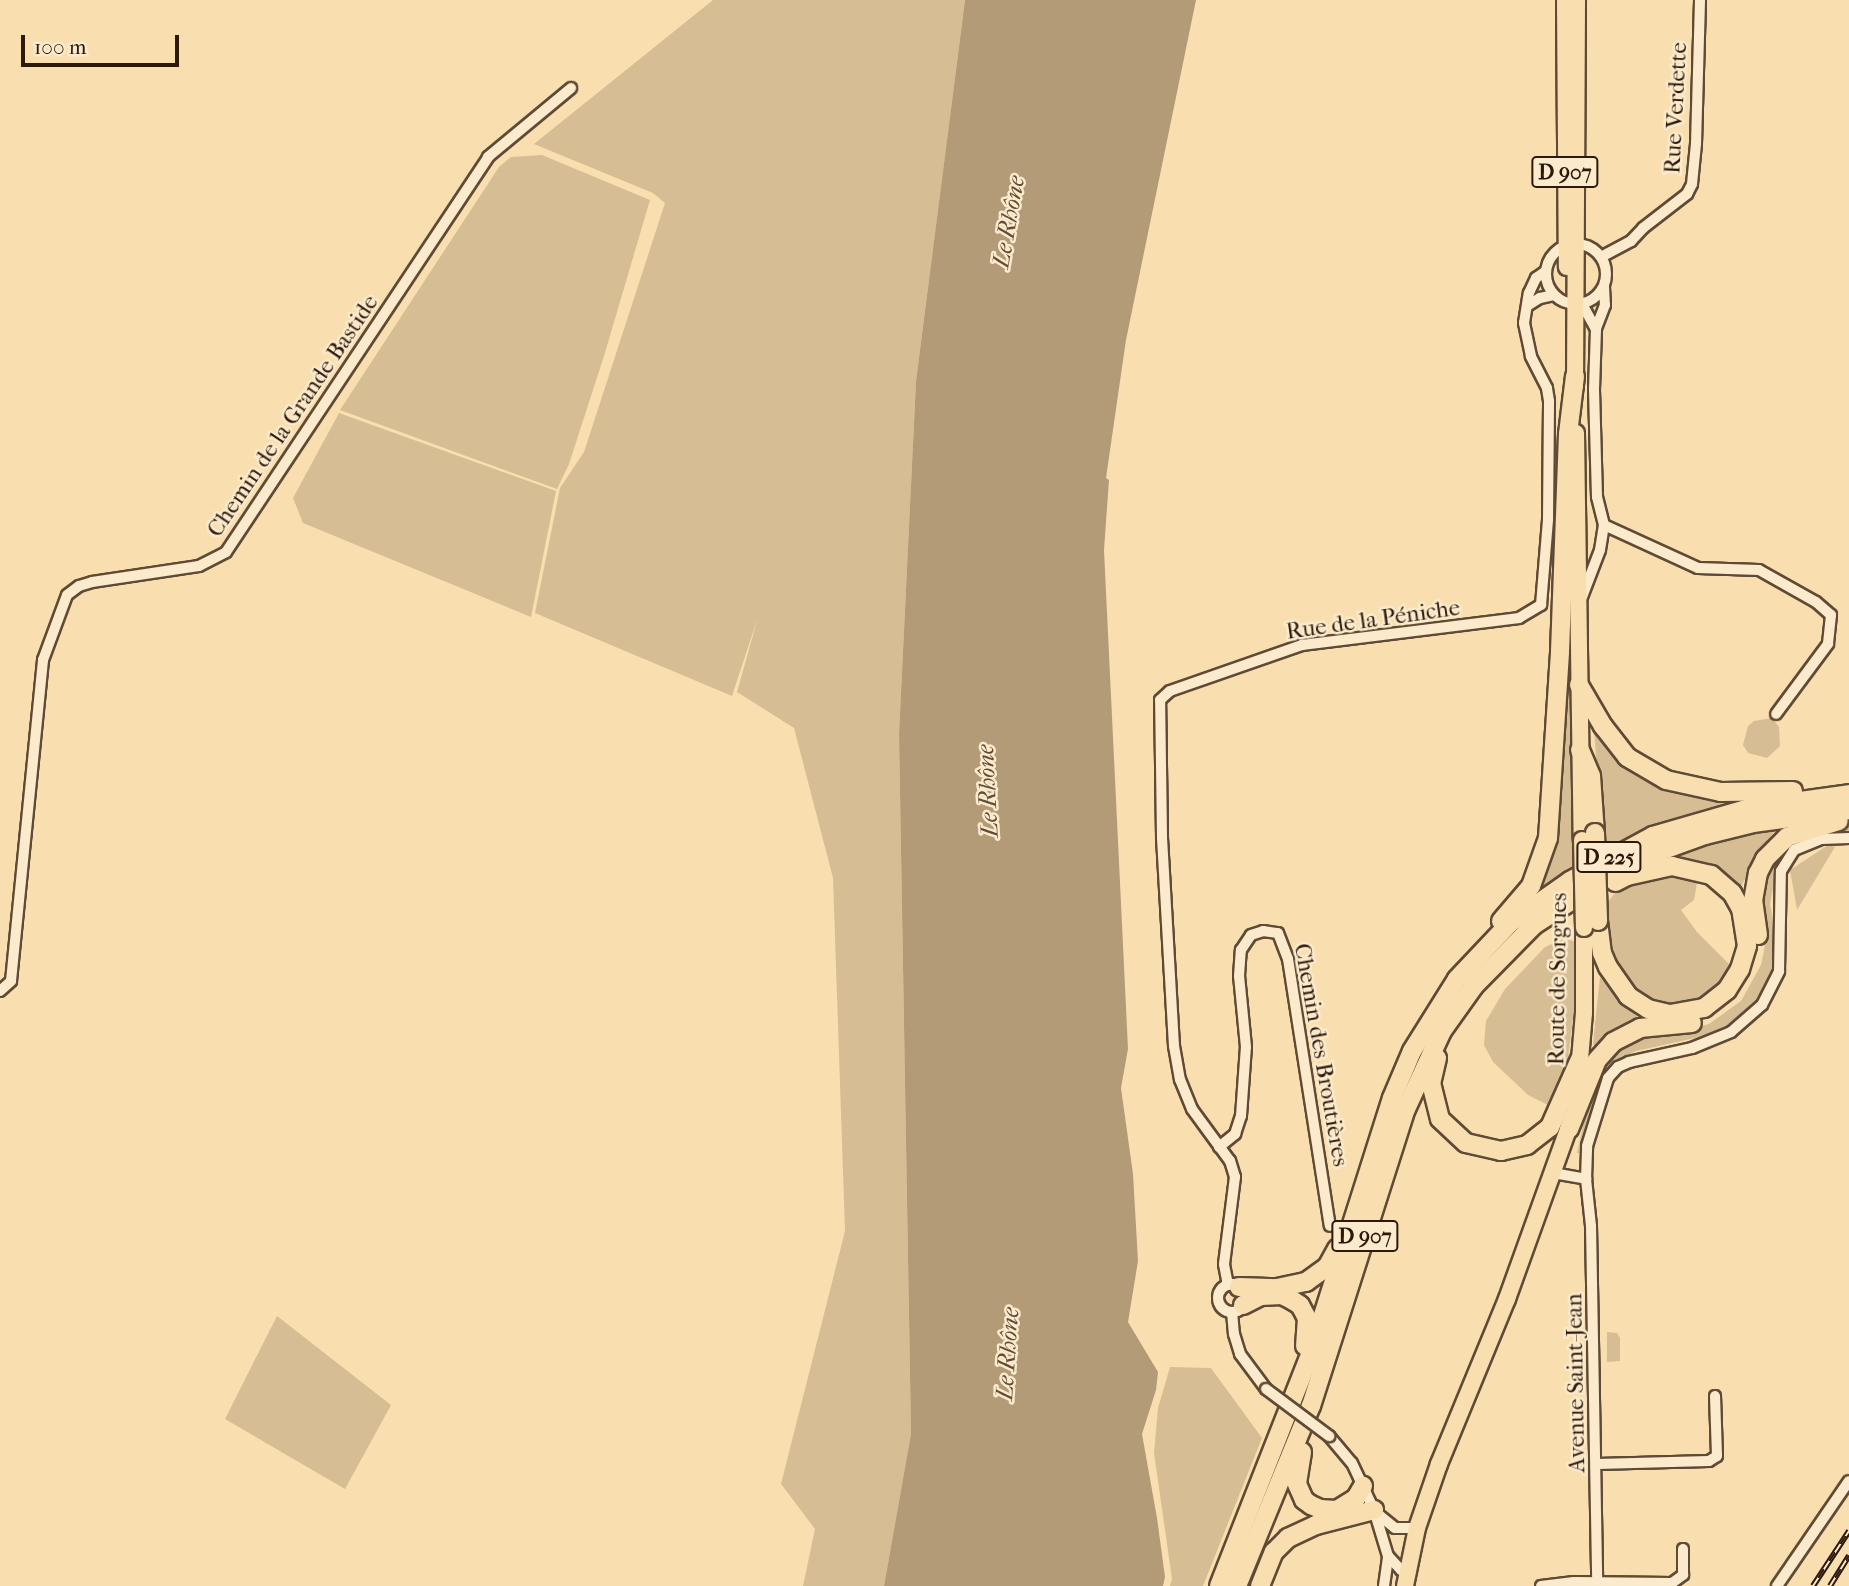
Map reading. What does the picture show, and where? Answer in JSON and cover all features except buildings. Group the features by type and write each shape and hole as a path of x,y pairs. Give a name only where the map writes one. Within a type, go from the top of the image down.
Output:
{"highway":[{"name":"D 907","path":"1219,1586 1253,1507 1313,1347 1375,1142 1405,1067 1427,1024 1429,1008 1449,977 1531,886 1548,838 1560,652 1567,434 1575,376"},
{"path":"1579,685 1603,726 1627,757 1666,780 1702,789 1754,793 1849,789"},
{"name":"D 907","path":"1237,1586 1311,1406 1389,1152 1416,1084 1442,1031 1474,986 1538,922 1566,911 1627,876 1672,866 1711,875 1732,893 1745,923 1747,946 1735,980 1717,1000 1687,1013 1670,1014 1648,1009 1621,987 1602,953 1591,924 1589,836 1591,776 1580,750"},
{"name":"D 225","path":"1427,1024 1457,979 1510,923 1604,860 1653,836 1703,819 1750,807 1849,794"},
{"name":"D 225","path":"1538,922 1608,875 1660,850 1754,823 1849,810"},
{"path":"1569,1129 1597,1060 1613,1042 1640,1028 1702,1020 1729,1004 1742,989 1756,954 1758,931 1753,901 1758,873 1775,846 1801,831 1849,820"},
{"path":"1538,922 1527,940 1494,973 1441,1050 1432,1075 1432,1094 1440,1119 1455,1136 1479,1148 1501,1151 1527,1145 1544,1134 1557,1116 1580,1059"},
{"path":"1233,1286 1259,1289 1288,1287 1306,1282 1327,1267 1337,1250 1365,1152 1375,1142"},
{"path":"1238,1308 1261,1296 1282,1295 1300,1305 1308,1326 1306,1343 1253,1507"},
{"path":"1311,1406 1296,1474 1304,1500 1320,1509 1337,1510 1356,1498 1363,1486"},
{"path":"1261,1586 1274,1552 1288,1538 1316,1525 1374,1510"}],"main road":[{"name":"D 907","path":"1565,0 1576,304 1574,343 1580,750"},
{"name":"D 907","path":"1572,245 1577,0"},
{"name":"Route de Sorgues","path":"1407,1578 1417,1528 1439,1464 1507,1299 1569,1129 1580,1059 1591,924"}],"street":[{"name":"Rue Verdette","path":"1601,257 1631,241 1643,228 1687,194 1692,184 1696,144 1700,0"},
{"name":"Chemin de la Grande Bastide","path":"0,991 12,981 43,660 67,595 79,586 92,582 199,566 226,552 488,157 571,88"},
{"path":"1555,295 1548,284 1546,271 1551,258 1572,245 1591,248 1601,257 1605,266 1605,305 1596,329 1596,484 1604,525 1600,550 1578,607"},
{"path":"1527,306 1536,278 1546,271"},
{"path":"1576,304 1599,295 1604,287"},
{"path":"1527,306 1539,298 1555,295 1576,304 1596,329"},
{"name":"Rue de la Péniche","path":"1219,1147 1192,1109 1180,1080 1174,1046 1162,836 1160,700 1170,691 1302,645 1519,618 1541,605 1548,519 1549,401 1525,338 1527,306"},
{"path":"1604,525 1699,568 1759,570 1816,602 1831,615 1828,644 1776,714"},
{"name":"Avenue Saint-Jean","path":"1597,1584 1591,1226 1586,1179 1587,1146 1601,1092 1618,1067 1629,1062 1692,1048 1731,1032 1762,1005 1779,971 1781,871 1794,850 1821,839 1849,838"},
{"name":"Chemin des Broutières","path":"1219,1147 1235,1134 1242,1105 1246,1047 1240,976 1241,950 1251,935 1263,931 1279,933 1288,959 1330,1226"},
{"path":"1219,1147 1230,1161 1235,1177 1224,1264 1233,1286 1245,1295 1238,1308 1234,1334 1240,1354 1266,1389 1329,1436 1352,1463 1374,1510 1388,1556 1384,1586"},
{"path":"1553,1173 1586,1179"},
{"path":"1233,1286 1220,1291 1218,1300 1223,1309 1238,1308"},
{"path":"1597,1464 1709,1461 1717,1457 1715,1396"},
{"path":"1777,1586 1849,1481"},
{"path":"1374,1510 1395,1528 1417,1528"},
{"path":"1385,1545 1395,1528"},
{"path":"1541,1586 1679,1580 1683,1575 1683,1549"},
{"path":"1388,1556 1407,1578"}],"shaded area":[{"path":"713,0 965,0 916,381 899,734 911,1435 884,1586 803,1586 815,1529 781,1484 845,1231 833,878 794,728 737,692 758,617 732,696 535,613 560,488 584,452 665,203 653,193 534,144"},
{"path":"542,155 650,200 604,356 569,464 557,489 340,410 499,167 511,157"},
{"path":"339,413 556,491 531,617 303,523 293,498"},
{"path":"1568,612 1573,868 1535,892 1554,848"},
{"path":"1772,718 1779,727 1780,746 1767,758 1748,753 1743,745 1748,726 1754,721"},
{"path":"1594,728 1627,763 1742,797 1743,802 1705,809 1648,828 1603,851"},
{"path":"1849,826 1849,832 1806,839 1779,856 1770,904 1775,928 1773,968 1765,989 1750,1012 1718,1033 1636,1051 1619,1059 1606,1070 1597,1086 1581,1153 1577,1153 1592,1084 1600,1064 1625,1037 1687,1030 1709,1024 1741,1001 1761,965 1765,945 1760,905 1764,871 1784,845 1828,829"},
{"path":"1777,828 1763,846 1739,890 1711,867 1681,857 1684,849"},
{"path":"1828,845 1835,847 1797,910 1790,870"},
{"path":"1675,877 1697,883 1694,900 1681,910 1697,932 1733,968 1716,991 1695,1003 1667,1005 1649,1001 1622,975 1603,918 1607,903 1615,893 1641,883"},
{"path":"1565,938 1578,943 1579,969 1564,1091 1548,1105 1528,1095 1493,1062 1484,1045 1486,1021 1505,989 1545,947"},
{"path":"1600,977 1638,1018 1637,1022 1617,1029 1595,1047 1593,1044"},
{"path":"277,1316 391,1405 345,1489 225,1419"},
{"path":"1607,1332 1617,1333 1620,1338 1620,1361 1607,1362"},
{"path":"1170,1367 1211,1368 1262,1438 1203,1586 1170,1586 1172,1579 1154,1453 1158,1408"}],"water":[{"name":"Le Rhône","path":"965,0 1196,0 1126,340 1106,478 1109,480 1104,550 1128,1049 1121,1088 1133,1174 1138,1261 1128,1322 1158,1372 1156,1390 1142,1434 1157,1518 1165,1577 1163,1586 884,1586 911,1434 899,734 916,381"}],"railway":[{"path":"1813,1586 1849,1531"},
{"path":"1830,1586 1849,1555"}]}
